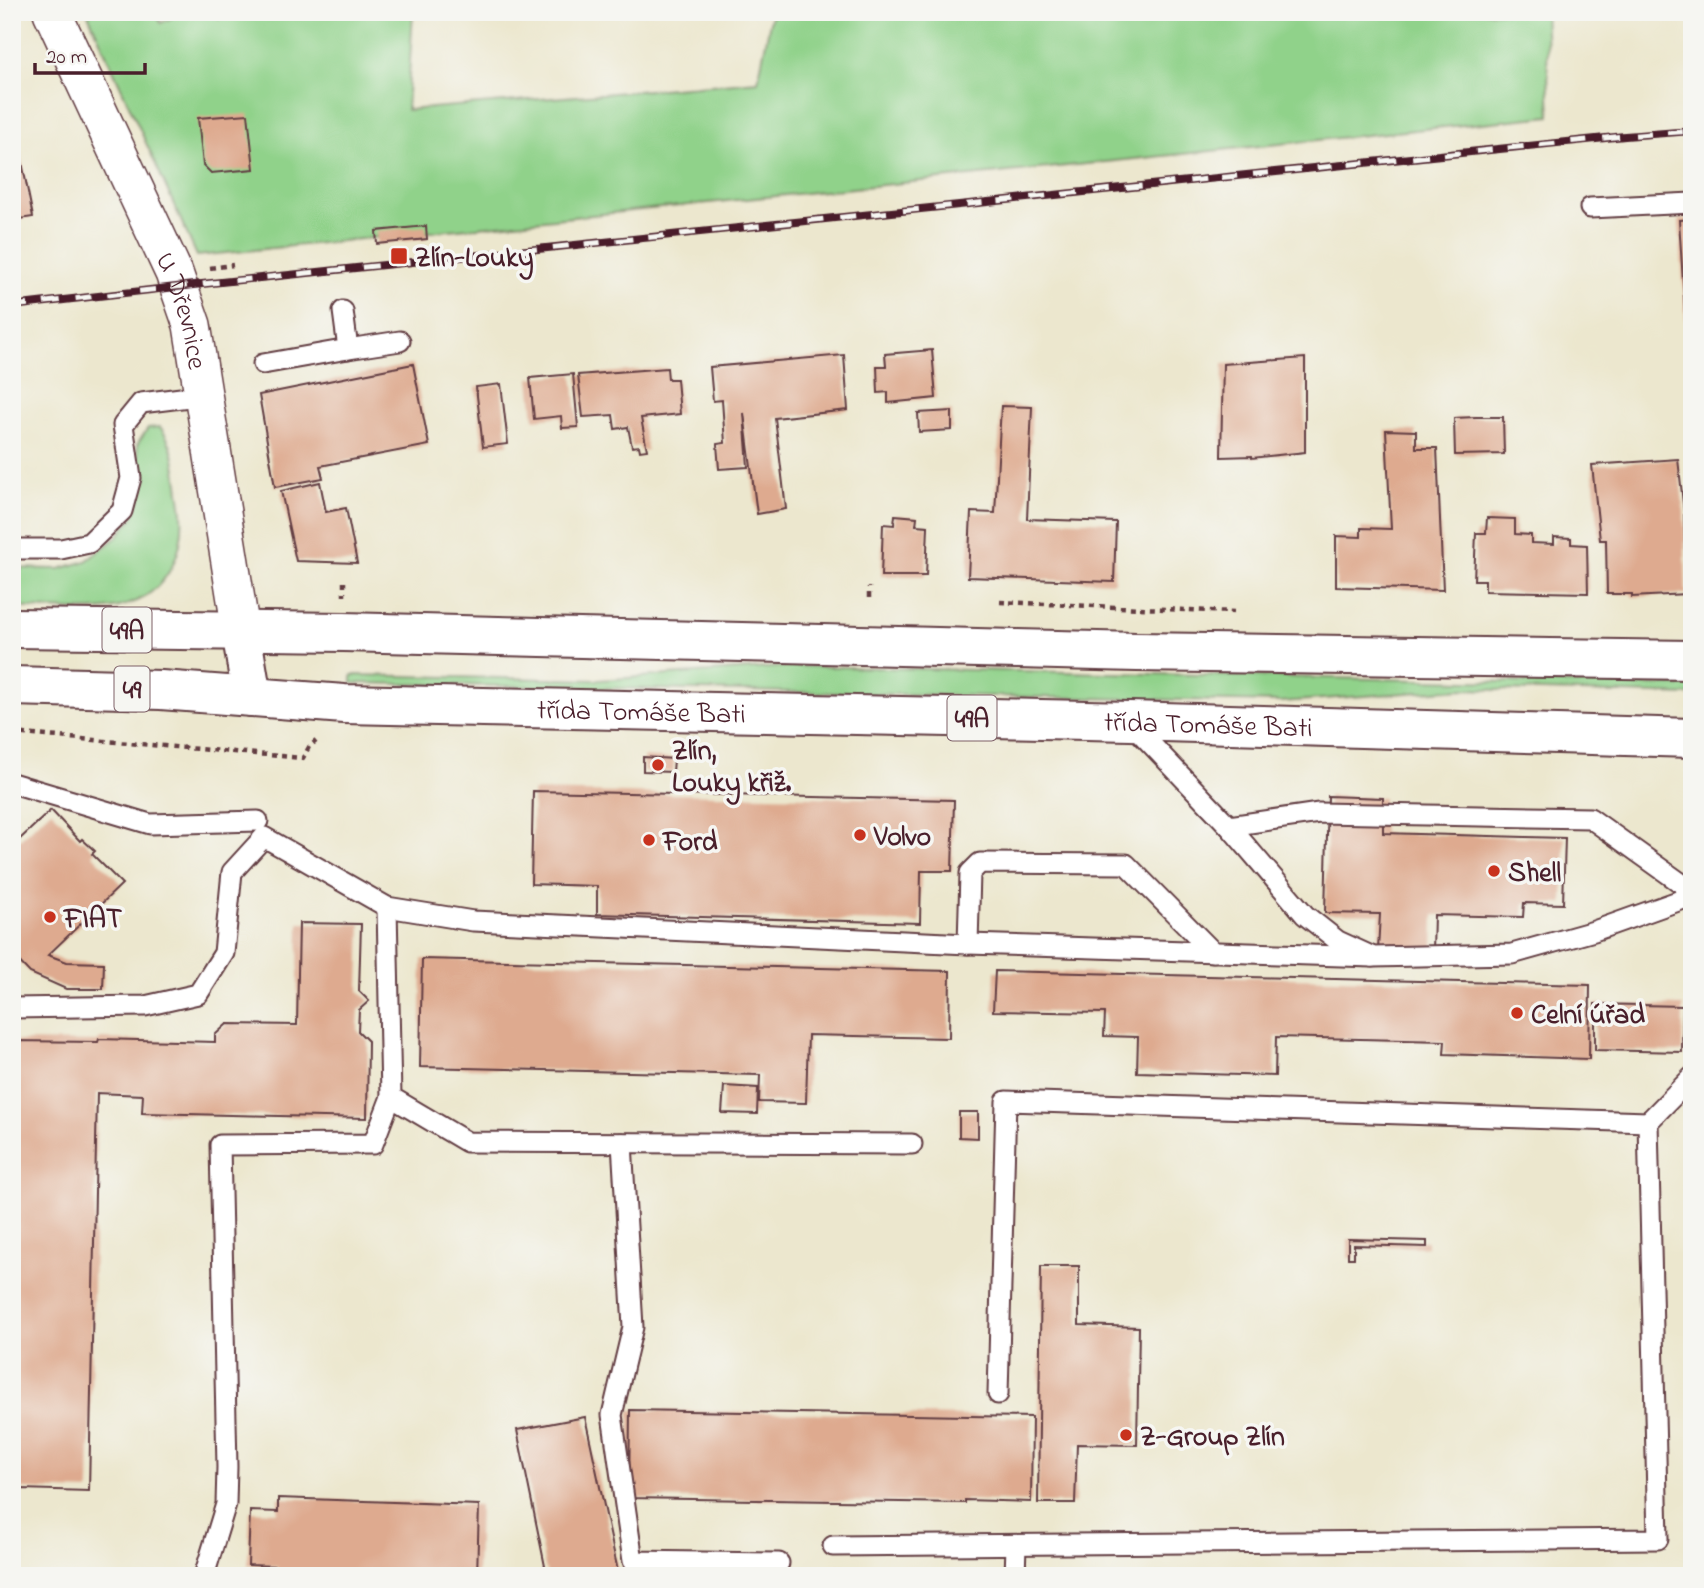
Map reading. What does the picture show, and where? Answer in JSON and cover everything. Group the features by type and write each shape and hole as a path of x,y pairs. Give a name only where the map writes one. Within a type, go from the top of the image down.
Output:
{"main road":[{"name":"49A","path":"12,628 1137,652 1692,660"},
{"path":"241,631 252,697"},
{"name":"třída Tomáše Bati","path":"12,686 161,690 344,704 1130,721 1692,738"}],"street":[{"name":"U Dřevnice","path":"52,12 180,286 192,325 241,631"}],"lane":[{"path":"1590,208 1692,203"},
{"path":"343,311 348,349"},
{"path":"263,365 400,341"},
{"path":"12,550 61,549 89,543 122,511 131,478 123,425 141,403 205,395"},
{"path":"1130,721 1229,826 1305,915 1338,942 1373,957"},
{"path":"12,783 150,824 261,829 387,907 473,921 968,944 1213,952 1373,957 1512,954 1594,931 1692,894"},
{"path":"1229,826 1319,813 1590,818 1692,894"},
{"path":"12,1008 145,1006 198,994 224,953 232,872 261,829"},
{"path":"968,944 970,873 980,863 1126,864 1213,952"},
{"path":"204,1576 226,1504 227,1479 220,1145 373,1144 390,1097 387,907"},
{"path":"833,1546 1658,1539 1648,1122 1692,1077"},
{"path":"390,1097 467,1142 912,1143"},
{"path":"998,1394 1006,1101 1648,1122"},
{"path":"622,1143 634,1327 612,1415 633,1562 779,1563"},
{"path":"1015,1576 1016,1545"}],"path":[{"path":"869,587 869,598"},
{"path":"12,733 303,758 309,747 320,737"}],"green space":[{"path":"87,12 155,12 161,23 183,12 214,12 219,19 227,12 413,12 407,110 758,81 772,12 1545,12 1550,116 197,256"},
{"path":"160,427 172,451 182,516 178,550 164,580 152,592 137,601 119,607 80,610 12,607 12,568 59,569 86,561 117,537 134,516 142,490 137,445 148,428"},
{"path":"794,666 1692,686 1692,695 1462,689 1281,702 352,683 352,675 599,680"}],"building":[{"path":"248,114 254,169 211,173 203,165 198,118"},
{"path":"12,126 18,142 33,217 19,219 19,224 12,225"},
{"path":"1692,219 1692,391 1690,391 1679,220"},
{"name":"Zlín-Louky","path":"426,226 427,239 377,244 376,231"},
{"path":"932,350 936,398 888,403 888,392 878,393 877,366 886,366 885,354"},
{"path":"844,355 848,410 775,418 786,509 757,514 744,413 748,467 719,469 717,444 725,443 722,400 713,401 710,367"},
{"path":"1305,358 1305,452 1252,458 1221,457 1223,364"},
{"path":"413,364 429,445 320,466 323,478 275,487 259,395"},
{"path":"667,368 668,379 677,379 680,414 641,418 647,450 640,451 639,446 632,447 628,427 615,429 613,415 583,417 578,375"},
{"path":"573,374 578,427 562,428 561,416 534,419 530,378"},
{"path":"501,384 508,444 483,447 476,387"},
{"path":"1001,406 1032,407 1027,519 1116,522 1114,582 968,577 971,512 995,513"},
{"path":"952,411 952,430 919,432 918,413"},
{"path":"1503,417 1504,454 1455,455 1454,418"},
{"path":"1386,430 1416,431 1416,448 1437,448 1443,590 1336,587 1336,536 1361,537 1361,528 1391,529"},
{"path":"1678,459 1684,512 1686,594 1632,597 1632,594 1607,594 1606,540 1600,540 1592,465"},
{"path":"320,482 326,512 346,508 357,563 296,561 281,491"},
{"path":"895,515 917,517 916,525 928,526 926,576 881,576 883,524 894,525"},
{"path":"1487,518 1515,519 1515,534 1531,535 1531,543 1554,544 1554,537 1571,538 1571,544 1587,545 1588,593 1485,591 1485,580 1474,580 1476,533 1486,533"},
{"name":"Zlín, Louky křiž.","path":"643,757 674,759 673,772 643,771"},
{"path":"533,791 954,800 952,871 921,871 920,923 597,914 597,886 531,884"},
{"path":"1328,796 1383,798 1383,833 1565,838 1563,904 1524,903 1523,917 1434,915 1433,951 1378,950 1380,914 1325,913"},
{"name":"FIAT","path":"51,810 80,841 82,839 95,851 92,854 122,884 48,955 67,962 104,963 103,989 66,989 30,973 12,954 12,843 20,839"},
{"path":"299,923 361,924 359,991 369,1001 359,1010 358,1031 368,1041 367,1118 142,1113 143,1095 97,1093 89,1491 21,1489 21,1492 12,1492 12,1041 98,1042 99,1039 215,1042 215,1035 227,1024 297,1025"},
{"path":"422,959 950,971 949,1038 808,1035 806,1103 759,1102 760,1075 420,1067"},
{"path":"995,971 1590,985 1589,1059 1444,1054 1445,1041 1276,1037 1275,1076 1137,1072 1138,1037 1104,1036 1105,1013 993,1011"},
{"path":"1595,1004 1683,1006 1682,1052 1595,1050"},
{"path":"724,1086 758,1088 757,1114 722,1113"},
{"path":"959,1112 978,1112 978,1138 959,1137"},
{"path":"1348,1239 1427,1241 1427,1247 1354,1245 1354,1258 1348,1258"},
{"path":"1041,1266 1079,1266 1079,1325 1139,1327 1137,1445 1077,1444 1075,1503 1038,1503"},
{"path":"630,1410 1032,1417 1031,1502 629,1498"},
{"path":"585,1417 619,1576 547,1576 517,1430"},
{"path":"278,1498 479,1505 477,1576 276,1576 277,1566 248,1565 250,1511 278,1512"}],"railway":[{"path":"12,306 1227,177 1692,131"}],"place":[{"name":"Zlín-Louky","path":"399,256"},
{"name":"Zlín, Louky křiž.","path":"658,765"},
{"name":"Volvo","path":"860,835"},
{"name":"Ford","path":"649,840"},
{"name":"Shell","path":"1494,871"},
{"name":"FIAT","path":"50,917"},
{"name":"Celní úřad","path":"1517,1013"},
{"name":"Z-Group Zlín","path":"1126,1435"}]}
